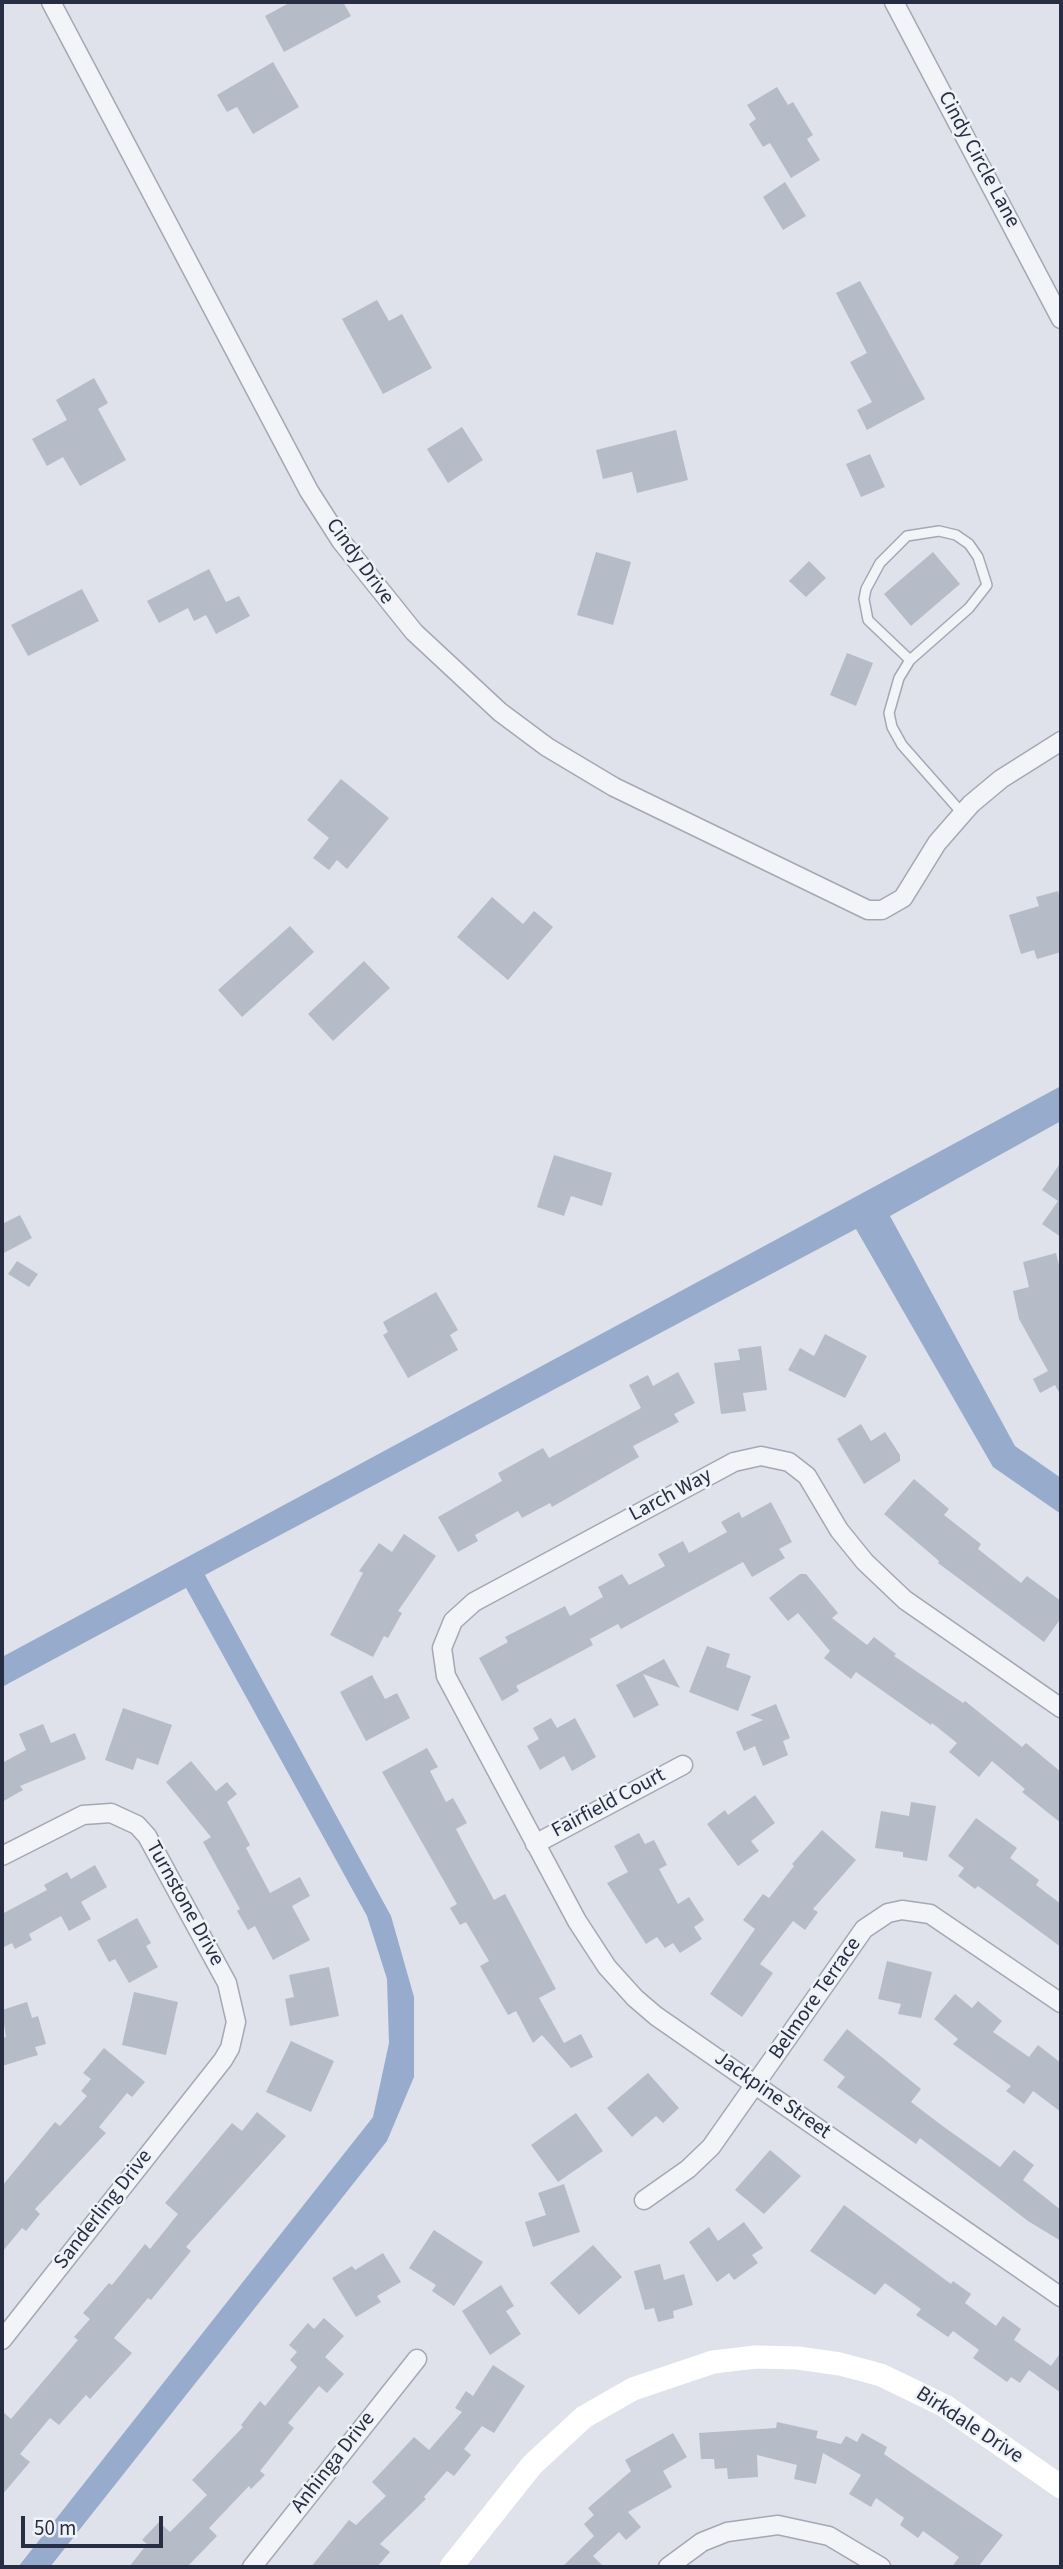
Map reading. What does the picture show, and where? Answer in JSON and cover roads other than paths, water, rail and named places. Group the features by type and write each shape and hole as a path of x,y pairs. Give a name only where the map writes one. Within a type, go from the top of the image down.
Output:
{"street":[{"name":"Cindy Drive","path":"51,2 309,491 368,578 414,632 500,712 597,778 856,906 882,910 903,898 937,843 962,813"},
{"name":"Cindy Circle Lane","path":"894,2 1061,318"},
{"path":"962,813 1001,779 1061,741"},
{"name":"Larch Way","path":"535,1844 446,1676 442,1647 453,1621 474,1602 747,1457 775,1457 789,1462 807,1476 839,1530 884,1582 1061,1708"},
{"name":"Fairfield Court","path":"535,1844 683,1765"},
{"name":"Turnstone Drive","path":"2,1856 70,1819 97,1812 125,1818 147,1836 232,1996 236,2022 234,2035 223,2060 206,2081"},
{"name":"Jackpine Street","path":"535,1844 591,1945 635,1998 755,2085 1061,2297"},
{"name":"Belmore Terrace","path":"645,2200 688,2169 711,2147 864,1929 888,1913 902,1910 930,1914 1061,2003"},
{"name":"Sanderling Drive","path":"2,2340 206,2081"},
{"name":"Birkdale Drive","path":"451,2567 532,2465 584,2417 633,2389 713,2362 756,2357 798,2358 840,2364 881,2375 945,2406 1061,2487"},
{"name":"Anhinga Drive","path":"252,2567 417,2359"},
{"path":"668,2567 702,2542 727,2532 778,2525 829,2536 881,2567"}],"lane":[{"path":"910,660 869,620 864,599 866,589 880,563 907,536 939,531 956,535 969,544 978,557 987,585 969,608 910,660 893,696 890,713 892,727 902,745 962,813"}],"water":[{"path":"1061,1086 1061,1121 890,1216 1015,1446 1061,1478 1061,1514 993,1467 856,1229 205,1575 391,1916 414,1997 414,2077 387,2141 50,2567 18,2567 373,2117 389,2043 387,1979 367,1916 186,1588 2,1687 2,1657"}]}
